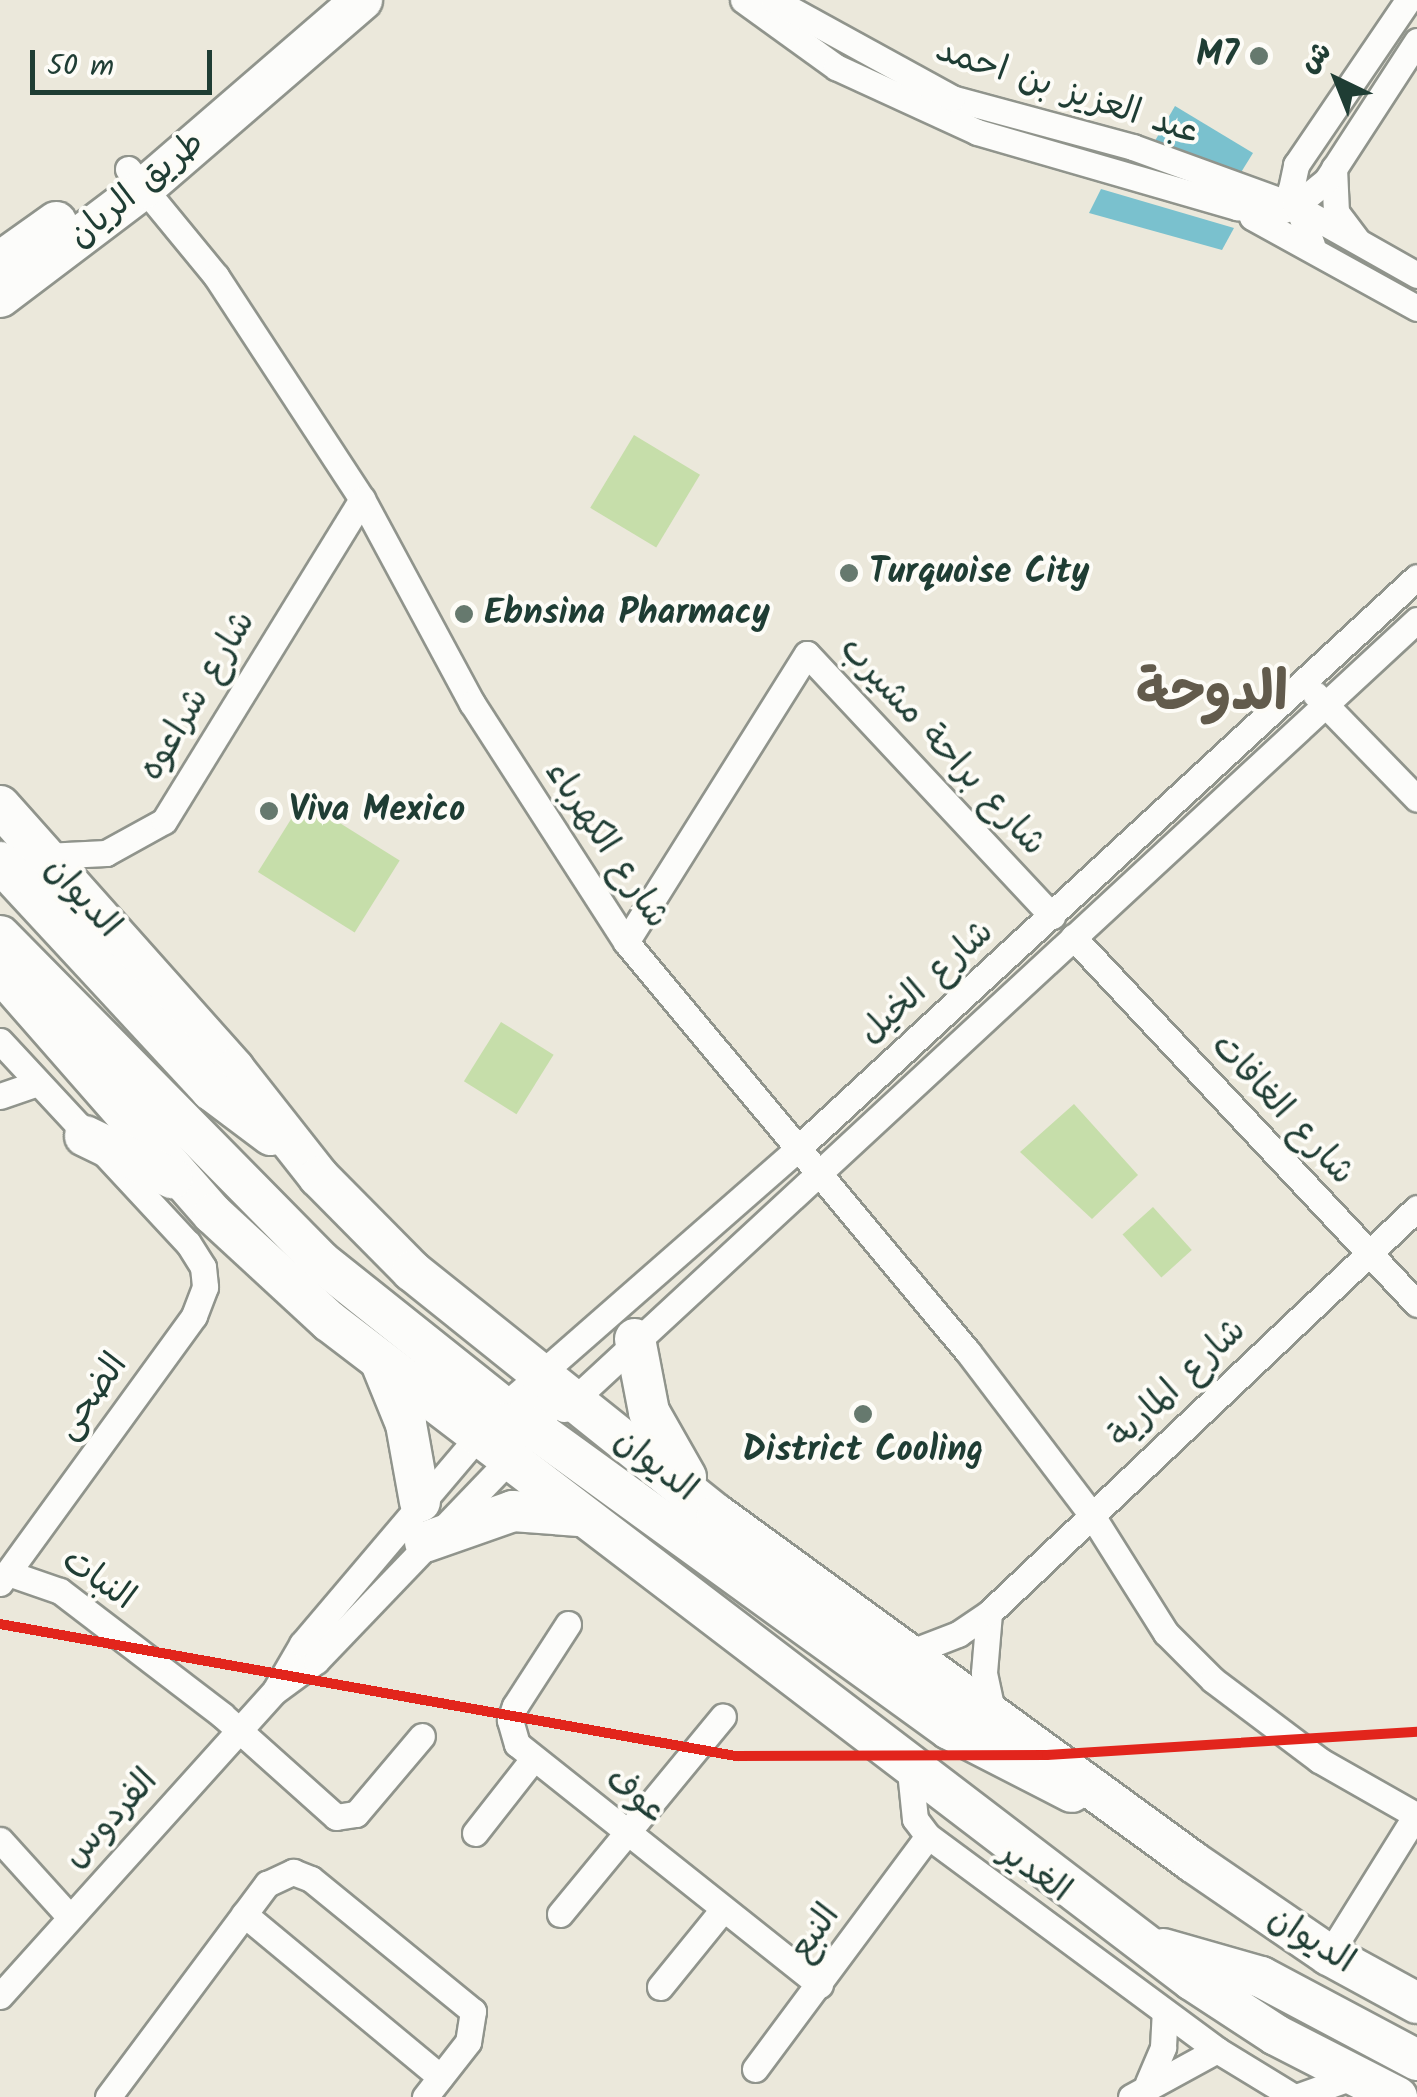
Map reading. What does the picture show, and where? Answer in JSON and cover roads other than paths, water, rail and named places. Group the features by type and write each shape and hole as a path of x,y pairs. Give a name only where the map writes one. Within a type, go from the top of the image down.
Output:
{"main road":[{"name":"طريق الريان","path":"0,297 136,178 325,0"},
{"name":"طريق الريان","path":"0,262 136,178 362,0"},
{"name":"الديوان","path":"0,806 224,1057 362,1224 538,1374 716,1515 1136,1819 1329,1955 1417,2003"},
{"path":"0,862 211,1090 293,1145"},
{"path":"0,936 279,1223 490,1421 508,1460 1144,1944 1276,2035 1397,2097"},
{"path":"0,972 186,1185 279,1279 380,1362 490,1421 512,1422 538,1432 975,1746 1136,1819"},
{"path":"85,1136 186,1185"},
{"path":"635,1339 655,1426 716,1515"},
{"path":"380,1362 406,1424 422,1522 513,1511 586,1517"},
{"path":"490,1421 533,1418 573,1402"},
{"path":"1144,1944 1261,1978 1417,2060"}],"street":[{"name":"عبد العزيز بن احمد","path":"743,0 801,44 889,95 1014,144 1220,202 1278,212 1295,206"},
{"name":"عبد العزيز بن احمد","path":"774,0 952,98 1133,148 1295,206 1417,276"},
{"path":"1312,245 1295,206 1296,165 1408,0"},
{"path":"1295,206 1334,168 1417,41"},
{"path":"1334,168 1336,212 1364,246"},
{"name":"شارع الكهرباء","path":"136,178 216,276 362,499 472,702 626,942 816,1169 1091,1514 1166,1633 1213,1680 1319,1760 1416,1815 1329,1955"},
{"name":"عبد العزيز بن احمد","path":"1220,202 1312,245 1417,308"},
{"name":"شارع شراعوه","path":"44,856 106,854 164,821 362,499"},
{"name":"شارع الخيل","path":"490,1421 1052,916 1417,576"},
{"name":"شارع الخيل","path":"508,1460 816,1169 1052,958 1417,620"},
{"name":"شارع براحة مشيرب","path":"626,942 807,654 1052,916"},
{"path":"1305,683 1417,799"},
{"name":"شارع الغافات","path":"1073,937 1417,1304"},
{"path":"1052,958 1097,963"},
{"path":"0,1041 85,1136"},
{"path":"0,1096 38,1083"},
{"name":"الضحى","path":"4,1578 194,1316 205,1276 188,1243 85,1136"},
{"name":"شارع المارية","path":"909,1653 958,1634 989,1612 1417,1208"},
{"name":"الفردوس","path":"0,1996 275,1691 316,1661 422,1522 490,1421"},
{"name":"الفردوس","path":"275,1691 302,1644 422,1522 508,1460"},
{"name":"النبات","path":"4,1578 60,1591 239,1730 343,1818 356,1814 422,1736"},
{"path":"989,1612 984,1652 993,1715"},
{"name":"عوف","path":"568,1624 510,1720 516,1744 721,1912 820,1986"},
{"path":"560,1914 723,1716"},
{"path":"475,1833 532,1759"},
{"path":"908,1761 915,1819 928,1836"},
{"name":"النبع","path":"755,2069 928,1836"},
{"name":"الغدير","path":"928,1836 1217,2050 1295,2097 1356,2076"},
{"path":"0,1840 69,1916"},
{"path":"108,2097 244,1914 274,1877 302,1874 462,1998 474,2026 432,2087 244,1914"},
{"path":"660,1988 721,1912"},
{"path":"1140,2090 1163,2047 1165,2012"},
{"path":"1140,2090 1217,2050"}],"water":[{"path":"1175,106 1253,153 1240,174 1152,146"},
{"path":"1101,189 1234,228 1222,250 1089,213"}],"place":[{"name":"M7","path":"1259,56"},
{"name":"Turquoise City","path":"849,573"},
{"name":"Ebnsina Pharmacy","path":"464,614"},
{"name":"Viva Mexico","path":"269,811"},
{"name":"District Cooling","path":"863,1414"}],"district":[{"name":"الدوحة","path":"1212,695"}]}
